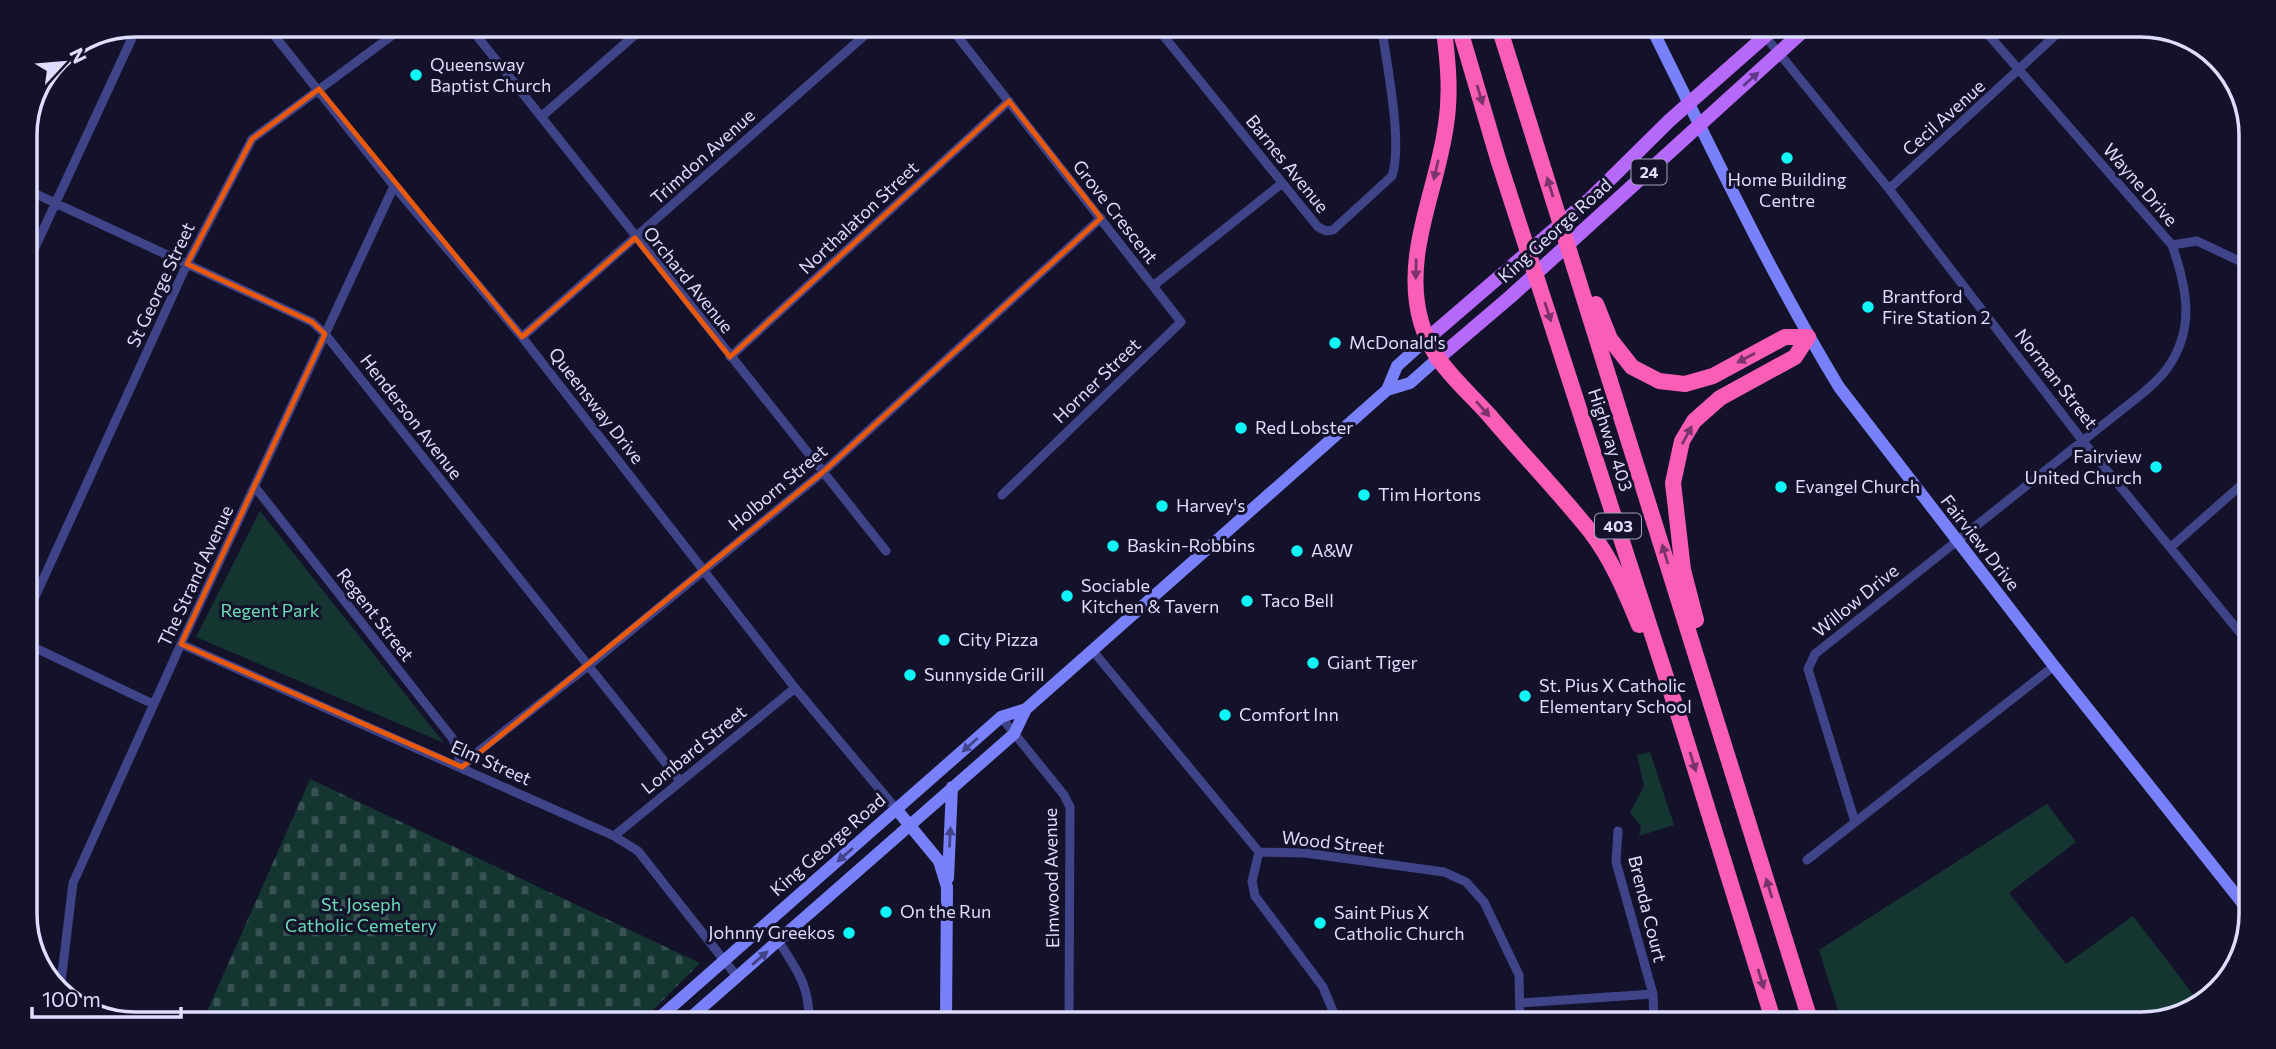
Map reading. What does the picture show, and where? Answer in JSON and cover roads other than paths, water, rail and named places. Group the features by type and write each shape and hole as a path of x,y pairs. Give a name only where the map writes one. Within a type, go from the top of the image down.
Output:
{"highway":[{"path":"1445,37 1450,78 1446,125 1416,258 1415,295 1421,324 1436,359 1466,389 1591,533 1626,591 1663,686 1679,717"},
{"name":"Highway 403","path":"1462,37 1771,1012"},
{"name":"Highway 403","path":"1502,37 1808,1012"},
{"path":"1570,252 1586,279 1610,339 1632,367 1659,381 1685,384 1713,376 1785,337 1808,337"},
{"path":"1726,748 1717,701 1683,570 1673,483 1675,472 1682,441 1694,422 1720,398 1795,357 1808,337"}],"main road":[{"name":"Fairview Drive","path":"1656,37 1746,221 1808,337 1839,387 2054,666 2239,899"},
{"name":"King George Road","path":"1387,390 1397,366 1591,198 1759,37"},
{"name":"King George Road","path":"666,1012 1001,717 1026,709 1387,390 1410,383 1510,297 1797,37"},
{"name":"King George Road","path":"697,1012 1014,734 1026,709"},
{"path":"946,1012 947,887 952,787"},
{"path":"897,810 939,861 947,887"}],"street":[{"path":"37,242 132,37"},
{"name":"Queensway Drive","path":"276,37 394,186 522,337 795,688 897,810"},
{"name":"St George Street","path":"37,594 187,264 252,139 390,37"},
{"name":"Orchard Avenue","path":"478,37 886,551"},
{"path":"541,117 633,37"},
{"name":"Trimdon Avenue","path":"522,337 863,37"},
{"name":"Grove Crescent","path":"958,37 1153,286 1281,184"},
{"name":"Barnes Avenue","path":"1164,37 1281,184 1318,227 1326,231 1333,230 1392,176 1395,166 1393,113 1383,37"},
{"name":"Norman Street","path":"1766,37 1889,189 2082,440 2239,631"},
{"name":"Wayne Drive","path":"1956,540 2144,393 2166,370 2182,341 2187,311 2183,276 2172,245 1990,37"},
{"name":"Cecil Avenue","path":"1889,189 2055,37"},
{"name":"Northalaton Street","path":"730,357 1009,101"},
{"name":"The Strand Avenue","path":"61,979 73,883 153,704 394,186"},
{"name":"Henderson Avenue","path":"37,194 312,322 326,334 680,780"},
{"name":"Holborn Street","path":"462,767 823,472 1101,218"},
{"path":"2172,245 2197,241 2239,261"},
{"name":"Horner Street","path":"1002,495 1181,322 1153,286"},
{"path":"2171,547 2239,487"},
{"name":"Regent Street","path":"255,488 453,739 462,767"},
{"name":"Willow Drive","path":"1855,822 1808,669 1815,653 1956,540"},
{"name":"Elm Street","path":"181,644 614,836 638,851 738,978"},
{"path":"37,649 153,704"},
{"name":"Wood Street","path":"1093,651 1259,852 1305,853 1444,872 1466,882 1484,902 1519,975 1521,1012"},
{"path":"1807,860 2054,666"},
{"name":"Lombard Street","path":"614,836 795,688"},
{"name":"Elmwood Avenue","path":"1001,717 1064,795 1070,807 1069,1012"},
{"name":"Brenda Court","path":"1618,831 1616,862 1653,994 1654,1012"},
{"path":"1259,852 1252,881 1255,896 1323,987 1333,1012"},
{"path":"779,942 804,982 809,999 808,1012"},
{"path":"1521,1003 1653,994"}],"place":[{"name":"Queensway Baptist Church","path":"416,75"},
{"name":"Home Building Centre","path":"1787,158"},
{"name":"Brantford Fire Station 2","path":"1868,307"},
{"name":"McDonald's","path":"1335,343"},
{"name":"Red Lobster","path":"1241,428"},
{"name":"Fairview United Church","path":"2156,467"},
{"name":"Evangel Church","path":"1781,487"},
{"name":"Tim Hortons","path":"1364,495"},
{"name":"Harvey's","path":"1162,506"},
{"name":"Baskin-Robbins","path":"1113,546"},
{"name":"A&W","path":"1297,551"},
{"name":"Sociable Kitchen & Tavern","path":"1067,596"},
{"name":"Taco Bell","path":"1247,601"},
{"name":"City Pizza","path":"944,640"},
{"name":"Giant Tiger","path":"1313,663"},
{"name":"Sunnyside Grill","path":"910,675"},
{"name":"St. Pius X Catholic Elementary School","path":"1525,696"},
{"name":"Comfort Inn","path":"1225,715"},
{"name":"On the Run","path":"886,912"},
{"name":"Saint Pius X Catholic Church","path":"1320,923"},
{"name":"Johnny Greekos","path":"849,933"}],"park label":[{"name":"Regent Park","path":"270,611"},
{"name":"St. Joseph Catholic Cemetery","path":"361,915"}]}
